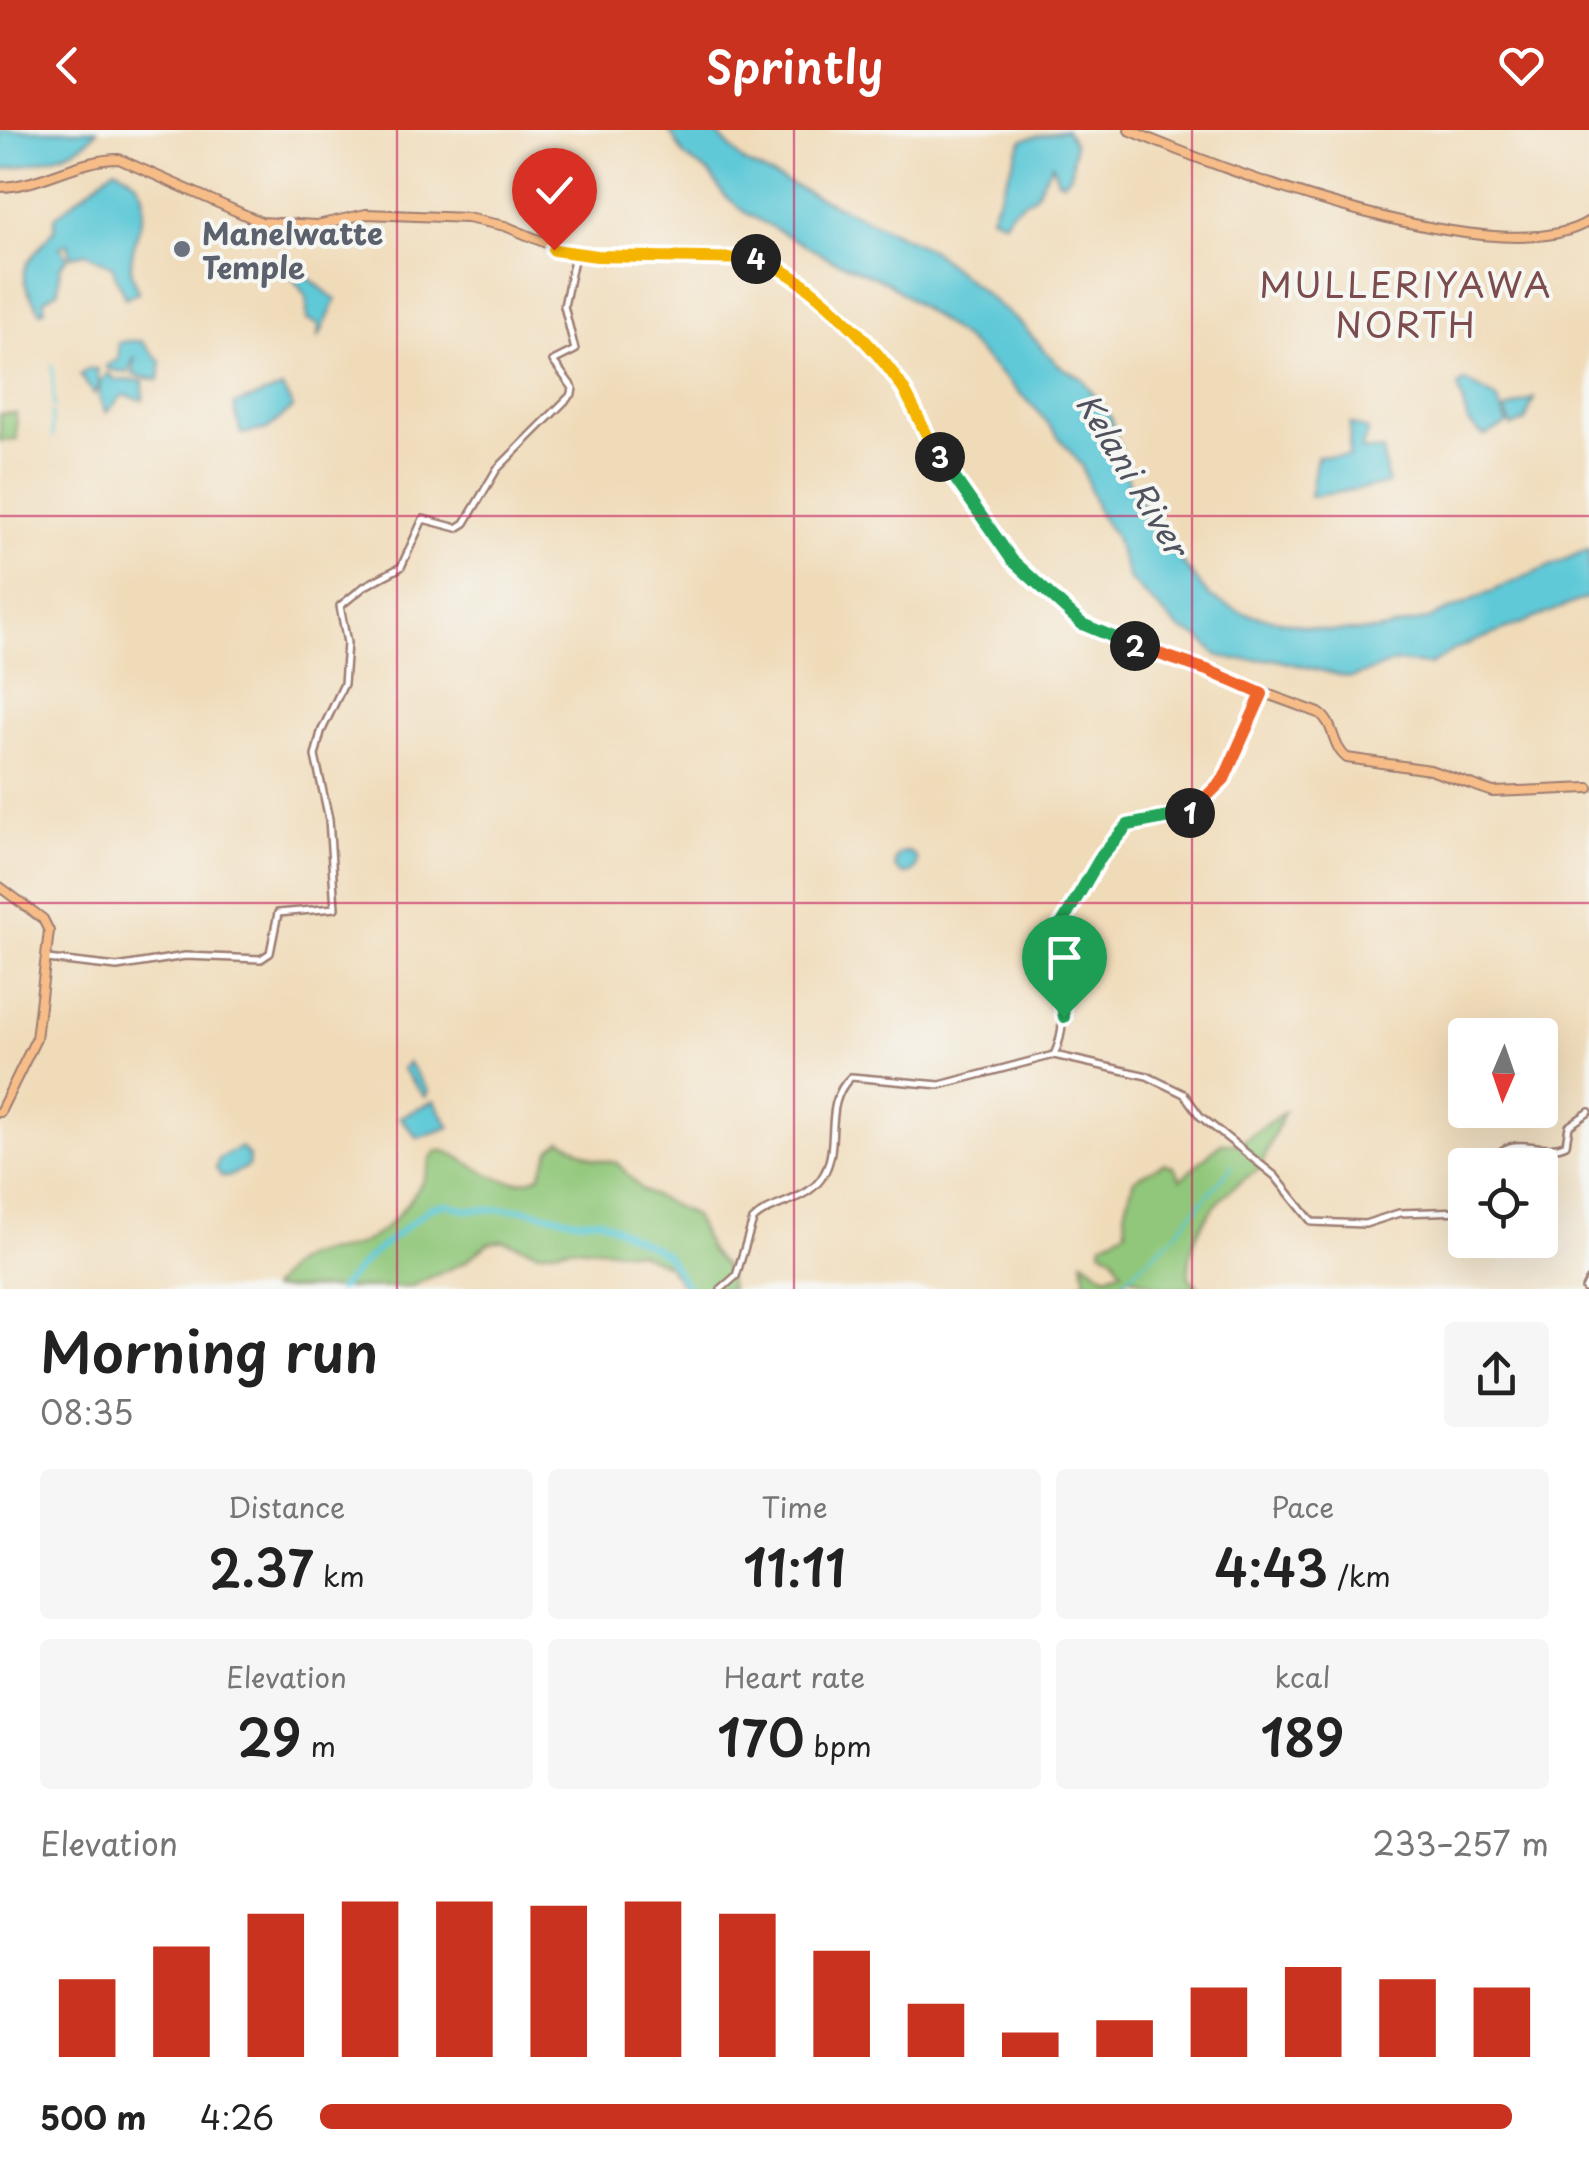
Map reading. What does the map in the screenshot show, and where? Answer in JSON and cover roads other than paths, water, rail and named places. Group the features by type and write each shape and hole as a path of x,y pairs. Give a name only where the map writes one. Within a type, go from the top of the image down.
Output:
{"main road":[{"path":"1129,130 1288,192 1431,229 1512,237 1571,230 1589,221"},
{"path":"0,187 25,184 93,162 119,159 261,222 316,226 366,214 467,218 510,228 575,255 746,257 782,266 819,296 896,379 928,439 1000,548 1054,600 1100,633 1325,716 1338,750 1346,758 1430,770 1493,792 1589,788"},
{"path":"0,888 46,923 36,1038 0,1112"}],"street":[{"path":"43,958 117,967 186,956 261,959 270,952 278,913 334,908 329,818 315,756 320,732 344,684 346,642 340,606 365,586 401,567 423,519 457,528 466,523 497,469 572,394 573,388 553,361 575,350 564,306 575,255"},
{"path":"1054,1055 1064,1021 1058,956 1068,911 1121,830 1145,819 1190,813 1212,792 1227,774 1262,694"},
{"path":"721,1289 736,1276 752,1220 804,1194 824,1175 836,1103 849,1078 859,1075 940,1086 1054,1055 1160,1081 1189,1098 1210,1125 1275,1176 1312,1222 1365,1224 1400,1213 1448,1212"},
{"path":"1507,1148 1514,1144 1558,1148 1566,1144 1570,1126 1589,1112"},
{"path":"1584,1289 1589,1281"}],"water":[{"path":"0,130 97,130 68,152 5,169 0,168"},
{"path":"669,130 713,130 745,163 932,250 1022,325 1057,364 1082,379 1111,418 1129,482 1165,541 1210,597 1243,613 1327,631 1376,631 1426,620 1589,549 1589,597 1455,649 1430,665 1396,662 1351,678 1273,659 1235,660 1217,655 1199,637 1179,629 1129,579 1114,534 1099,515 1082,466 1036,409 967,341 888,283 829,258 746,213 724,195 710,174 685,157"},
{"path":"1066,130 1074,144 1071,174 1063,182 1058,180 1052,164 1035,195 1011,211 1005,222 991,216 1023,139"},
{"path":"115,168 131,177 144,200 131,268 138,292 125,298 112,266 86,253 71,256 68,243 60,247 68,257 60,267 58,291 44,300 45,309 41,312 24,276 30,260 55,229 55,217"},
{"path":"287,260 336,300 318,339 319,324 307,320 307,298 283,264"},
{"path":"141,341 161,362 159,380 133,375 135,356 128,373 108,369 106,366 119,359 118,343"},
{"path":"97,369 99,383 108,373 116,380 143,381 143,400 123,395 106,413 99,398 100,384 94,394 80,375"},
{"path":"1466,381 1497,399 1508,424 1484,436 1468,422 1458,386"},
{"path":"282,388 293,408 267,429 241,434 234,405"},
{"path":"1534,398 1525,421 1512,427 1505,410"},
{"path":"1350,424 1368,430 1361,450 1382,450 1388,484 1310,497 1317,456 1349,457"},
{"path":"906,852 914,855 914,871 906,874 898,871 895,863 898,855"},
{"path":"408,1062 428,1091 425,1097 402,1069"},
{"path":"434,1101 450,1127 418,1138 400,1117"},
{"path":"241,1147 249,1157 248,1166 228,1177 221,1176 216,1168 219,1159"}],"waterway":[{"path":"52,365 54,407"},
{"path":"52,412 53,437"},
{"path":"1115,1289 1171,1238 1233,1165"},
{"path":"339,1289 370,1256 431,1207 446,1204 467,1210 522,1209 580,1221 599,1219 666,1254 688,1289"}],"place":[{"name":"Manelwatte Temple","path":"182,249"}],"district":[{"name":"MULLERIYAWA NORTH","path":"1406,303"}],"water label":[{"name":"Kelani River","path":"1133,474"}]}
